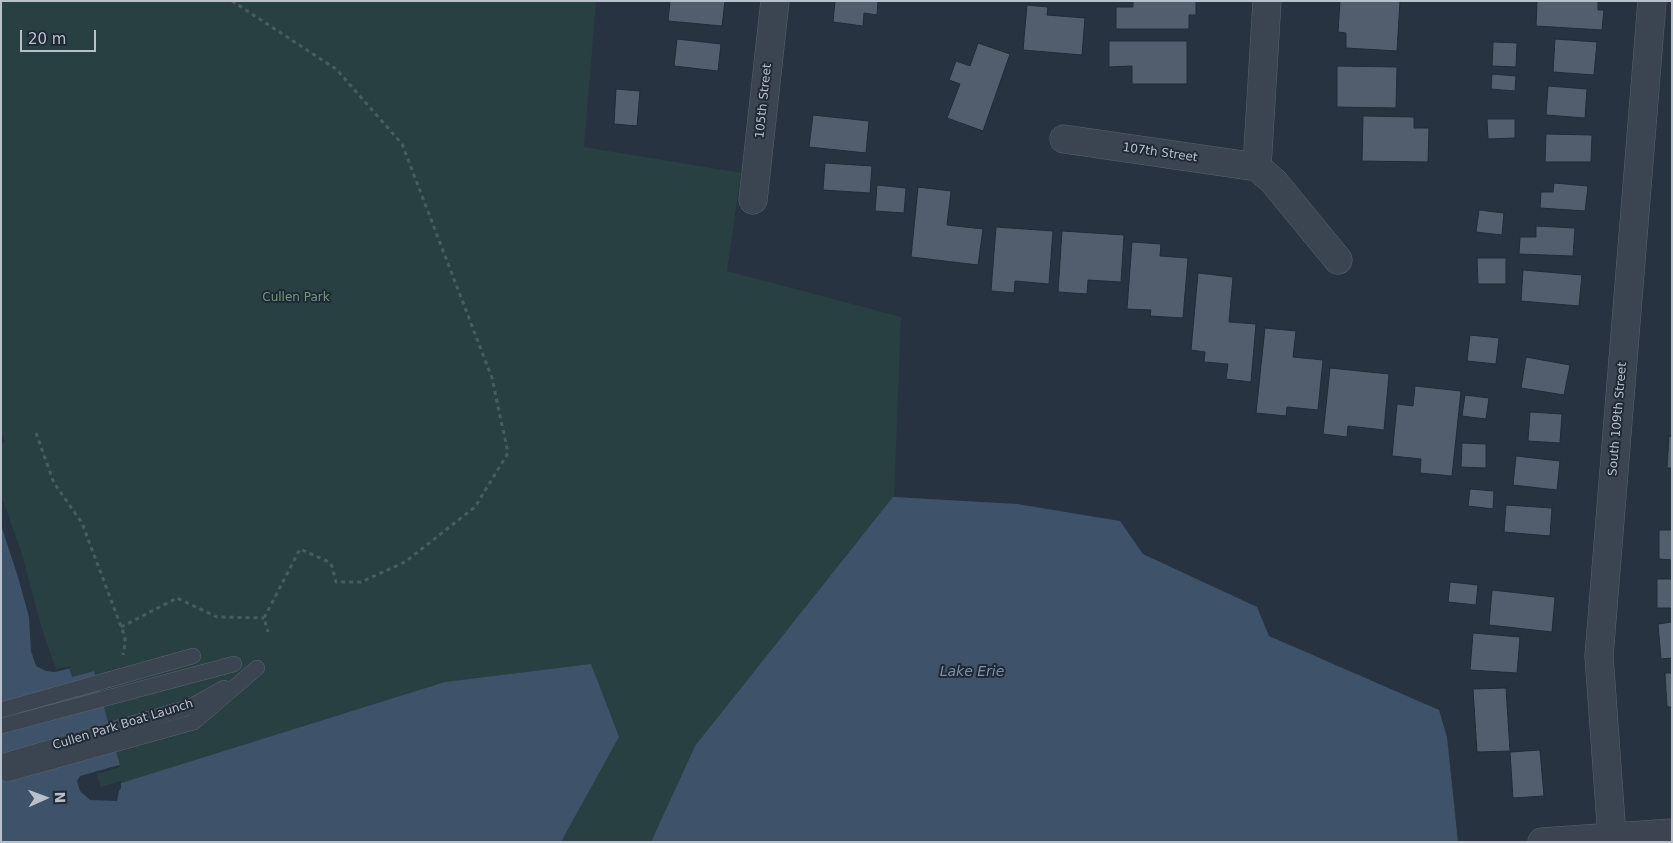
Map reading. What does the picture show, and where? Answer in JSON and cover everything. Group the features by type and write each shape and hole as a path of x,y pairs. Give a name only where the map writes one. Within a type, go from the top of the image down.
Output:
{"street":[{"name":"105th Street","path":"753,200 775,1"},
{"path":"1267,1 1257,167 1274,182 1338,260"},
{"name":"South 109th Street","path":"1612,837 1599,656 1652,1"},
{"name":"107th Street","path":"1064,139 1257,167"},
{"path":"1542,842 1672,833"}],"lane":[{"path":"1,710 193,656"},
{"path":"1,726 234,664"},
{"name":"Cullen Park Boat Launch","path":"258,668 194,722 6,767 190,707 258,668"}],"path":[{"path":"232,1 336,69 402,144 492,378 508,454 475,507 405,562 361,582 336,582 332,566 328,562 300,549 264,618 268,632"},
{"path":"36,433 54,483 82,523 121,628 125,644 121,657"},
{"path":"121,628 177,598 217,617 264,618"}],"green space":[{"name":"Cullen Park","path":"1,1 596,1 584,147 741,173 727,271 901,317 894,497 1017,504 1120,521 695,746 651,842 561,842 619,737 125,782 99,790 94,772 120,764 94,671 72,677 69,669 54,672 1,504 1,444 5,442 1,430"}],"water":[{"name":"Lake Erie","path":"893,497 1017,504 1120,521 1143,554 1257,607 1269,636 1439,710 1447,737 1458,842 651,842 695,746"},
{"path":"1,504 54,672 69,668 72,677 94,671 120,765 94,772 99,790 445,682 591,664 619,737 561,842 1,842"}],"pier":[{"path":"1,501 4,503 22,554 42,629 56,669 69,666 72,668 54,672 46,671 36,666 31,651 29,617 1,525"},
{"path":"120,765 120,767 97,774 101,787 121,781 117,801 90,800 80,791 77,781 80,776"}],"building":[{"path":"670,1 725,1 722,26 668,21"},
{"path":"835,1 878,1 877,15 864,13 863,26 833,22"},
{"path":"1133,1 1196,1 1196,15 1189,15 1189,29 1116,29 1116,7 1133,7"},
{"path":"1340,1 1400,1 1397,51 1346,48 1346,33 1338,32"},
{"path":"1537,1 1598,1 1598,10 1604,10 1602,30 1536,26"},
{"path":"1027,5 1048,7 1047,15 1085,18 1082,55 1023,50"},
{"path":"677,39 721,44 718,71 674,66"},
{"path":"1555,39 1597,42 1594,75 1553,72"},
{"path":"1109,41 1187,41 1187,84 1132,84 1132,66 1109,67"},
{"path":"1493,42 1517,43 1516,67 1492,66"},
{"path":"978,43 1010,54 983,131 947,118 960,84 949,80 956,61 970,66"},
{"path":"1337,66 1397,67 1396,108 1337,107"},
{"path":"1492,74 1516,76 1515,91 1491,89"},
{"path":"1548,86 1587,89 1585,118 1546,115"},
{"path":"616,89 640,91 637,126 614,124"},
{"path":"813,115 869,121 866,153 809,147"},
{"path":"1363,116 1414,117 1414,128 1429,128 1428,162 1362,161"},
{"path":"1487,119 1515,119 1515,138 1488,139"},
{"path":"1546,134 1592,135 1591,162 1545,162"},
{"path":"825,163 872,166 870,193 823,190"},
{"path":"1554,183 1588,186 1585,211 1540,208 1541,192 1553,192"},
{"path":"877,185 906,188 904,213 875,211"},
{"path":"918,187 951,191 947,225 983,229 978,265 911,257"},
{"path":"1479,210 1504,213 1502,235 1476,232"},
{"path":"1536,226 1575,228 1573,256 1519,254 1520,237 1536,237"},
{"path":"996,227 1053,231 1049,284 1015,281 1014,293 991,291"},
{"path":"1062,231 1124,235 1121,282 1088,280 1087,294 1058,292"},
{"path":"1132,242 1161,244 1160,256 1188,258 1183,318 1150,316 1151,310 1127,309"},
{"path":"1477,258 1506,258 1506,284 1478,284"},
{"path":"1523,270 1582,275 1579,306 1521,301"},
{"path":"1198,273 1233,277 1229,322 1256,324 1251,382 1226,379 1228,364 1204,362 1205,352 1191,350"},
{"path":"1265,328 1296,331 1293,357 1323,360 1318,410 1287,407 1286,416 1256,413"},
{"path":"1470,335 1499,338 1496,364 1467,361"},
{"path":"1526,357 1570,365 1564,395 1521,388"},
{"path":"1330,368 1389,374 1384,430 1348,426 1347,437 1323,434"},
{"path":"1415,386 1461,391 1452,476 1420,473 1421,459 1392,456 1397,404 1413,406"},
{"path":"1465,395 1489,398 1486,419 1462,416"},
{"path":"1530,412 1562,414 1560,443 1528,441"},
{"path":"1669,436 1672,437 1672,468 1667,468"},
{"path":"1462,443 1486,444 1486,468 1461,467"},
{"path":"1516,456 1560,461 1557,490 1513,485"},
{"path":"1470,489 1494,491 1493,509 1468,506"},
{"path":"1506,505 1552,508 1550,536 1504,532"},
{"path":"1659,530 1672,530 1672,560 1659,559"},
{"path":"1657,579 1672,579 1672,608 1657,608"},
{"path":"1450,582 1478,585 1476,605 1448,602"},
{"path":"1492,590 1555,597 1552,632 1489,625"},
{"path":"1672,622 1672,658 1661,659 1658,624"},
{"path":"1473,633 1520,637 1517,673 1470,670"},
{"path":"1665,673 1672,673 1672,707 1667,707"},
{"path":"1506,688 1510,751 1477,752 1473,689"},
{"path":"1540,750 1544,796 1513,798 1510,752"}]}
